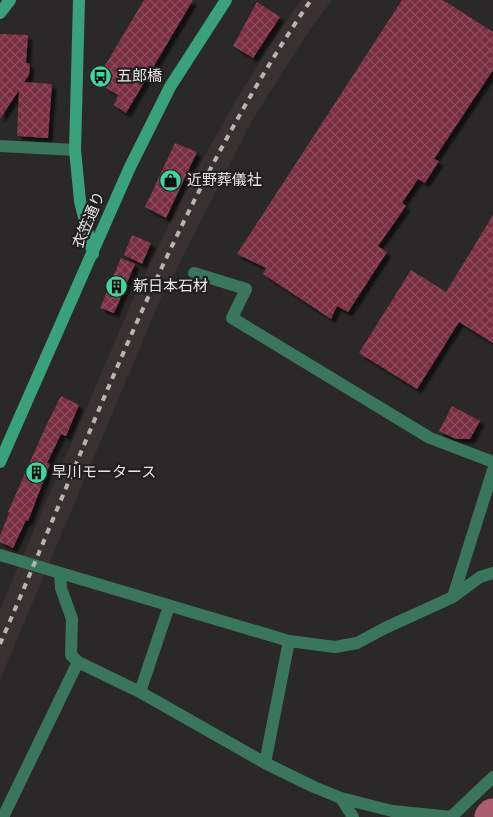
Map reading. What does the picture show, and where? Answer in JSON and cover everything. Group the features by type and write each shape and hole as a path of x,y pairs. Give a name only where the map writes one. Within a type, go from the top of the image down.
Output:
{"street":[{"path":"0,13 10,0"},
{"path":"79,0 75,150 80,201 93,254"},
{"name":"衣笠通り","path":"0,462 93,254 130,166 170,87 226,0"},
{"path":"0,146 75,150"},
{"path":"194,273 246,289 232,318 430,438 493,462"},
{"path":"453,597 493,470"},
{"path":"0,555 289,641 335,647 358,643 385,628 453,597 480,577 493,573"},
{"path":"60,574 61,588 72,619 71,655 78,662 140,692 265,763 314,787 341,798 392,811 451,817 493,777"},
{"path":"140,692 169,606"},
{"path":"265,763 289,641"},
{"path":"4,817 78,662"},
{"path":"341,798 353,817"}],"shaded area":[{"path":"301,0 332,0 309,31 253,119 158,305 0,680 0,609 134,297 183,195 230,110"}],"building":[{"path":"144,0 193,0 126,113 114,105 118,95 106,88 113,76 103,69"},
{"path":"402,0 443,0 493,32 493,70 434,159 439,161 425,183 418,179 402,203 406,206 378,246 387,252 348,312 337,306 331,319 263,274 266,268 237,254"},
{"path":"257,2 280,17 253,58 233,46"},
{"path":"0,34 28,35 26,63 30,64 29,75 24,82 52,84 48,138 17,136 19,90 0,119"},
{"name":"近野葬儀社","path":"175,143 197,152 166,218 145,207"},
{"path":"493,215 493,343 459,322 417,389 359,353 411,270 446,292"},
{"path":"132,235 151,243 142,264 124,255"},
{"name":"新日本石材","path":"121,258 135,264 114,313 100,308"},
{"path":"61,396 79,405 66,436 61,434 47,463 50,464 28,521 26,520 13,548 0,542 0,536 8,512"},
{"path":"452,406 480,421 470,439 456,439 439,431"}],"railway":[{"path":"0,644 140,314 178,233 219,153 263,75 311,0"}],"place":[{"name":"五郎橋","path":"101,76"},
{"name":"近野葬儀社","path":"171,180"},
{"name":"新日本石材","path":"117,286"},
{"name":"早川モータース","path":"36,472"}]}
